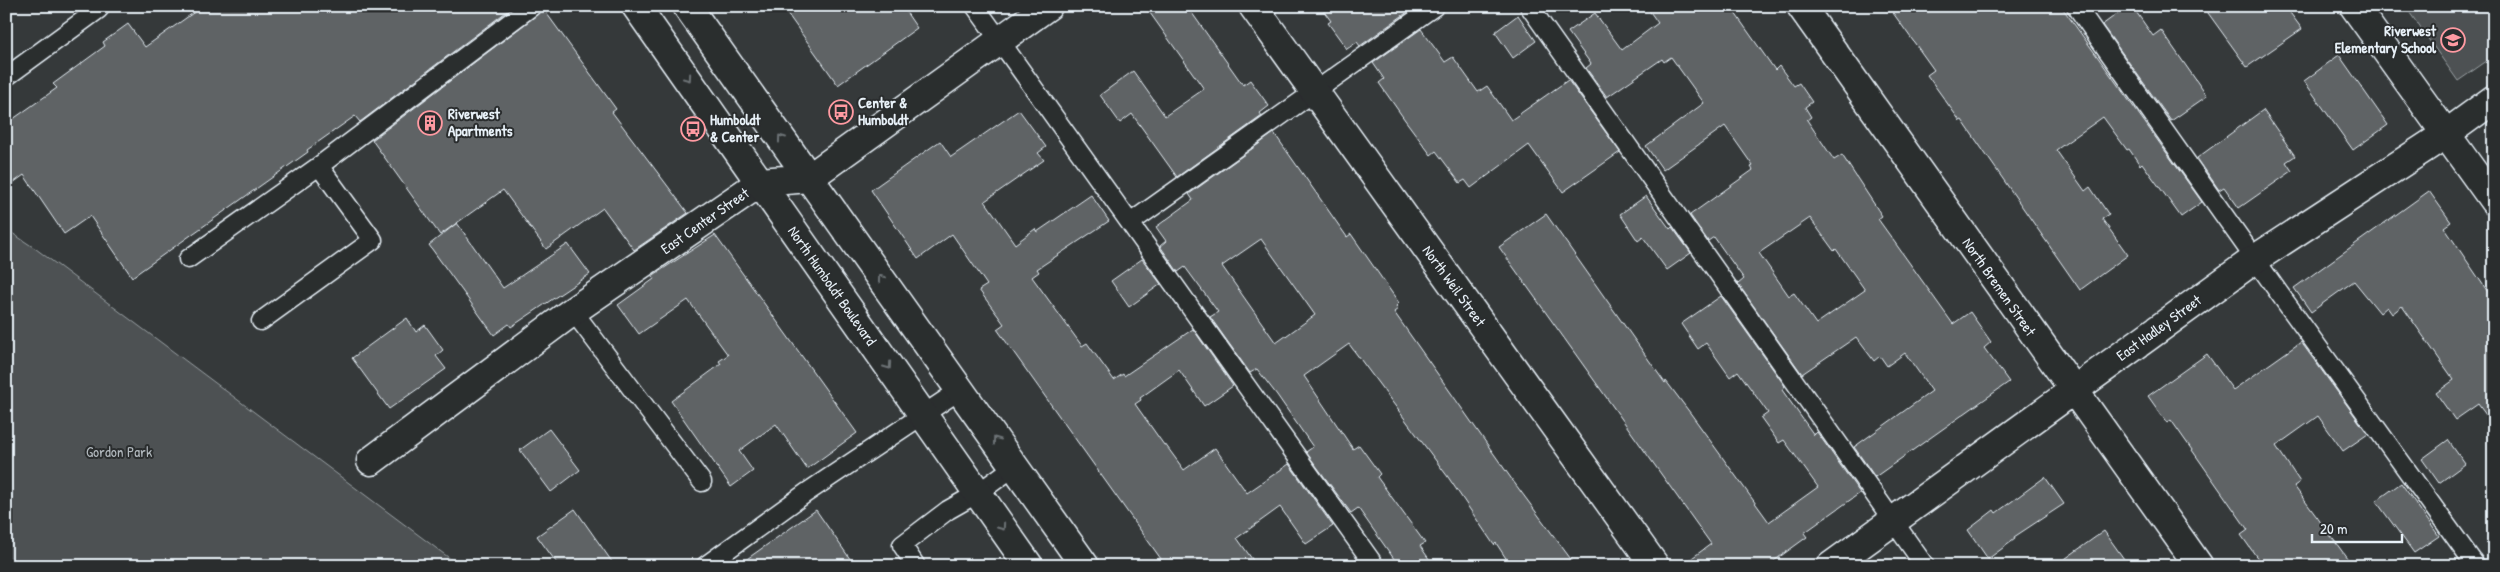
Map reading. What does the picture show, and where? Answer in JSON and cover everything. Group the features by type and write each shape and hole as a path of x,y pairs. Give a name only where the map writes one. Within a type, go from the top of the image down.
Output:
{"street":[{"name":"North Humboldt Boulevard","path":"636,6 1029,566"},
{"path":"687,6 1085,566"},
{"path":"809,178 1048,6"},
{"name":"North Weil Street","path":"1253,6 1655,566"},
{"name":"North Bremen Street","path":"1801,6 2072,390 2199,566"},
{"path":"2354,6 2494,201"},
{"name":"East Hadley Street","path":"1832,566 2254,259 2446,134 2494,99"},
{"name":"East Center Street","path":"371,461 573,310 761,182 809,178"}],"lane":[{"path":"6,77 100,9 100,6"},
{"path":"188,259 319,166 532,6"},
{"path":"975,6 1375,566"},
{"path":"1130,223 1434,6"},
{"path":"1529,6 1925,566"},
{"path":"2076,6 2254,259 2476,566"},
{"path":"261,321 373,240 319,166"},
{"path":"573,310 702,482"},
{"path":"705,566 806,494 960,390"},
{"path":"916,566 902,545 948,510 978,493 1015,466"}],"green space":[{"name":"Riverwest Elementary School","path":"2405,6 2494,6 2494,56 2458,81"},
{"name":"Gordon Park","path":"6,229 36,249 460,566 6,566"}],"building":[{"path":"203,6 514,6 360,122 355,116 307,150 308,152 132,277 90,216 64,234 24,175 6,188 6,124 57,88 53,84 105,46 103,42 128,24 145,47"},
{"path":"782,6 902,6 917,28 838,85"},
{"path":"1145,6 1187,6 1243,85 1250,80 1269,106 1260,113 1262,116 1177,177 1132,114 1120,123 1100,95 1133,71 1165,116 1204,89"},
{"path":"1320,6 1406,6 1409,11 1360,46 1357,42 1347,49 1328,23 1331,21"},
{"path":"1646,6 1730,6 1775,70 1779,66 1794,86 1799,83 1812,102 1805,107 1811,117 1807,120 1834,160 1842,155 1882,216 1878,219 1953,324 1970,312 1991,342 1984,348 2009,382 1875,477 1854,447 1932,391 1905,353 1887,366 1880,356 1874,361 1856,337 1802,374 1738,284 1744,279 1714,237 1708,241 1690,215 1753,170 1751,167 1753,166 1725,126 1663,170 1646,146 1704,103 1671,57 1664,62 1662,59 1607,97 1586,68 1591,64 1568,32 1595,13 1622,50 1658,23","holes":["1810,218 1834,251 1836,249 1865,290 1816,324 1794,293 1789,296 1759,253"]},
{"path":"1888,6 2061,6 2202,202 2181,217 2142,163 2140,165 2129,149 2127,150 2103,117 2056,150 2085,191 2090,187 2109,215 2102,219 2128,255 2080,290 1962,120 1960,121 1927,75 1934,70"},
{"path":"2128,6 2132,6 2153,36 2161,30 2207,96 2171,121 2102,25"},
{"path":"2203,6 2285,6 2302,29 2247,67"},
{"path":"542,7 616,109 612,112 688,213 634,250 603,208 546,249 503,190 440,235 372,140 538,14"},
{"path":"1518,15 1536,41 1513,58 1495,32"},
{"path":"1421,29 1445,62 1453,57 1478,92 1487,86 1511,120 1568,80 1620,152 1563,192 1529,145 1471,188 1465,180 1460,183 1436,151 1431,155 1405,120 1379,83 1384,79 1373,63"},
{"path":"2339,55 2388,125 2353,150 2304,81"},
{"path":"1019,110 1046,147 1038,153 1044,160 985,201 1015,244 1035,229 1037,232 1091,195 1109,221 1037,269 1039,272 1032,277 1082,346 1087,343 1114,380 1123,374 1124,376 1193,329 1233,386 1204,406 1179,370 1140,398 1141,400 1135,404 1164,445 1184,470 1215,448 1247,493 1289,464 1333,526 1306,544 1280,507 1237,538 1257,566 1166,566 997,329 1004,324 979,290 987,285 952,234 918,259 871,190 940,141 951,157"},
{"path":"2263,110 2295,156 2286,162 2292,171 2239,208 2224,187 2219,190 2197,158"},
{"path":"1274,133 1347,237 1351,234 1399,303 1396,306 1398,309 1394,312 1513,481 1576,566 1511,566 1496,543 1494,545 1448,477 1349,344 1304,376 1353,449 1359,445 1380,474 1377,477 1425,543 1420,546 1434,566 1399,566 1358,508 1351,513 1306,452 1313,447 1257,369 1250,373 1210,317 1218,312 1185,267 1178,272 1160,246 1166,241 1156,227 1193,200 1189,194","holes":["1261,239 1315,315 1276,343 1222,266"]},
{"path":"2429,191 2451,222 2444,227 2494,301 2494,426 2478,404 2455,420 2436,393 2454,380 2402,306 2392,314 2387,307 2380,313 2354,281 2311,312 2294,288"},
{"path":"1646,196 1670,229 1672,227 1691,253 1667,270 1643,237 1638,241 1620,214"},
{"path":"1546,214 1665,383 1666,381 1691,414 1769,522 1818,487 1784,440 1779,443 1761,418 1768,413 1738,371 1730,377 1706,343 1698,349 1681,324 1721,296 1785,386 1782,390 1814,435 1817,432 1860,493 1804,533 1807,537 1767,566 1681,566 1711,544 1499,247"},
{"path":"457,223 503,288 568,244 590,274 511,327 509,324 494,335 429,245"},
{"path":"715,235 857,433 807,469 776,424 739,451 753,471 731,487 671,401 721,364 719,361 728,355 688,300 639,334 618,305 654,279 652,276"},
{"path":"1142,259 1161,284 1129,307 1111,281"},
{"path":"407,318 416,332 425,325 443,350 436,356 446,369 389,409 352,358"},
{"path":"2301,342 2368,434 2343,451 2318,416 2276,446 2300,482 2294,486 2353,566 2263,566 2241,535 2248,530 2171,420 2167,423 2148,396 2207,354 2233,390"},
{"path":"549,429 580,470 551,492 520,450"},
{"path":"2448,440 2465,464 2439,483 2422,459"},
{"path":"2045,477 2064,504 2014,537 2015,539 1988,559 1968,530 1994,510 1996,513"},
{"path":"2401,483 2439,536 2414,553 2376,501"},
{"path":"575,509 615,566 559,566 537,536"},
{"path":"816,510 855,566 737,566"},
{"path":"2104,531 2129,566 2055,566"}],"place":[{"name":"Riverwest Elementary School","path":"2453,40"},
{"name":"Center & Humboldt","path":"841,112"},
{"name":"Riverwest Apartments","path":"430,123"},
{"name":"Humboldt & Center","path":"693,129"}]}
